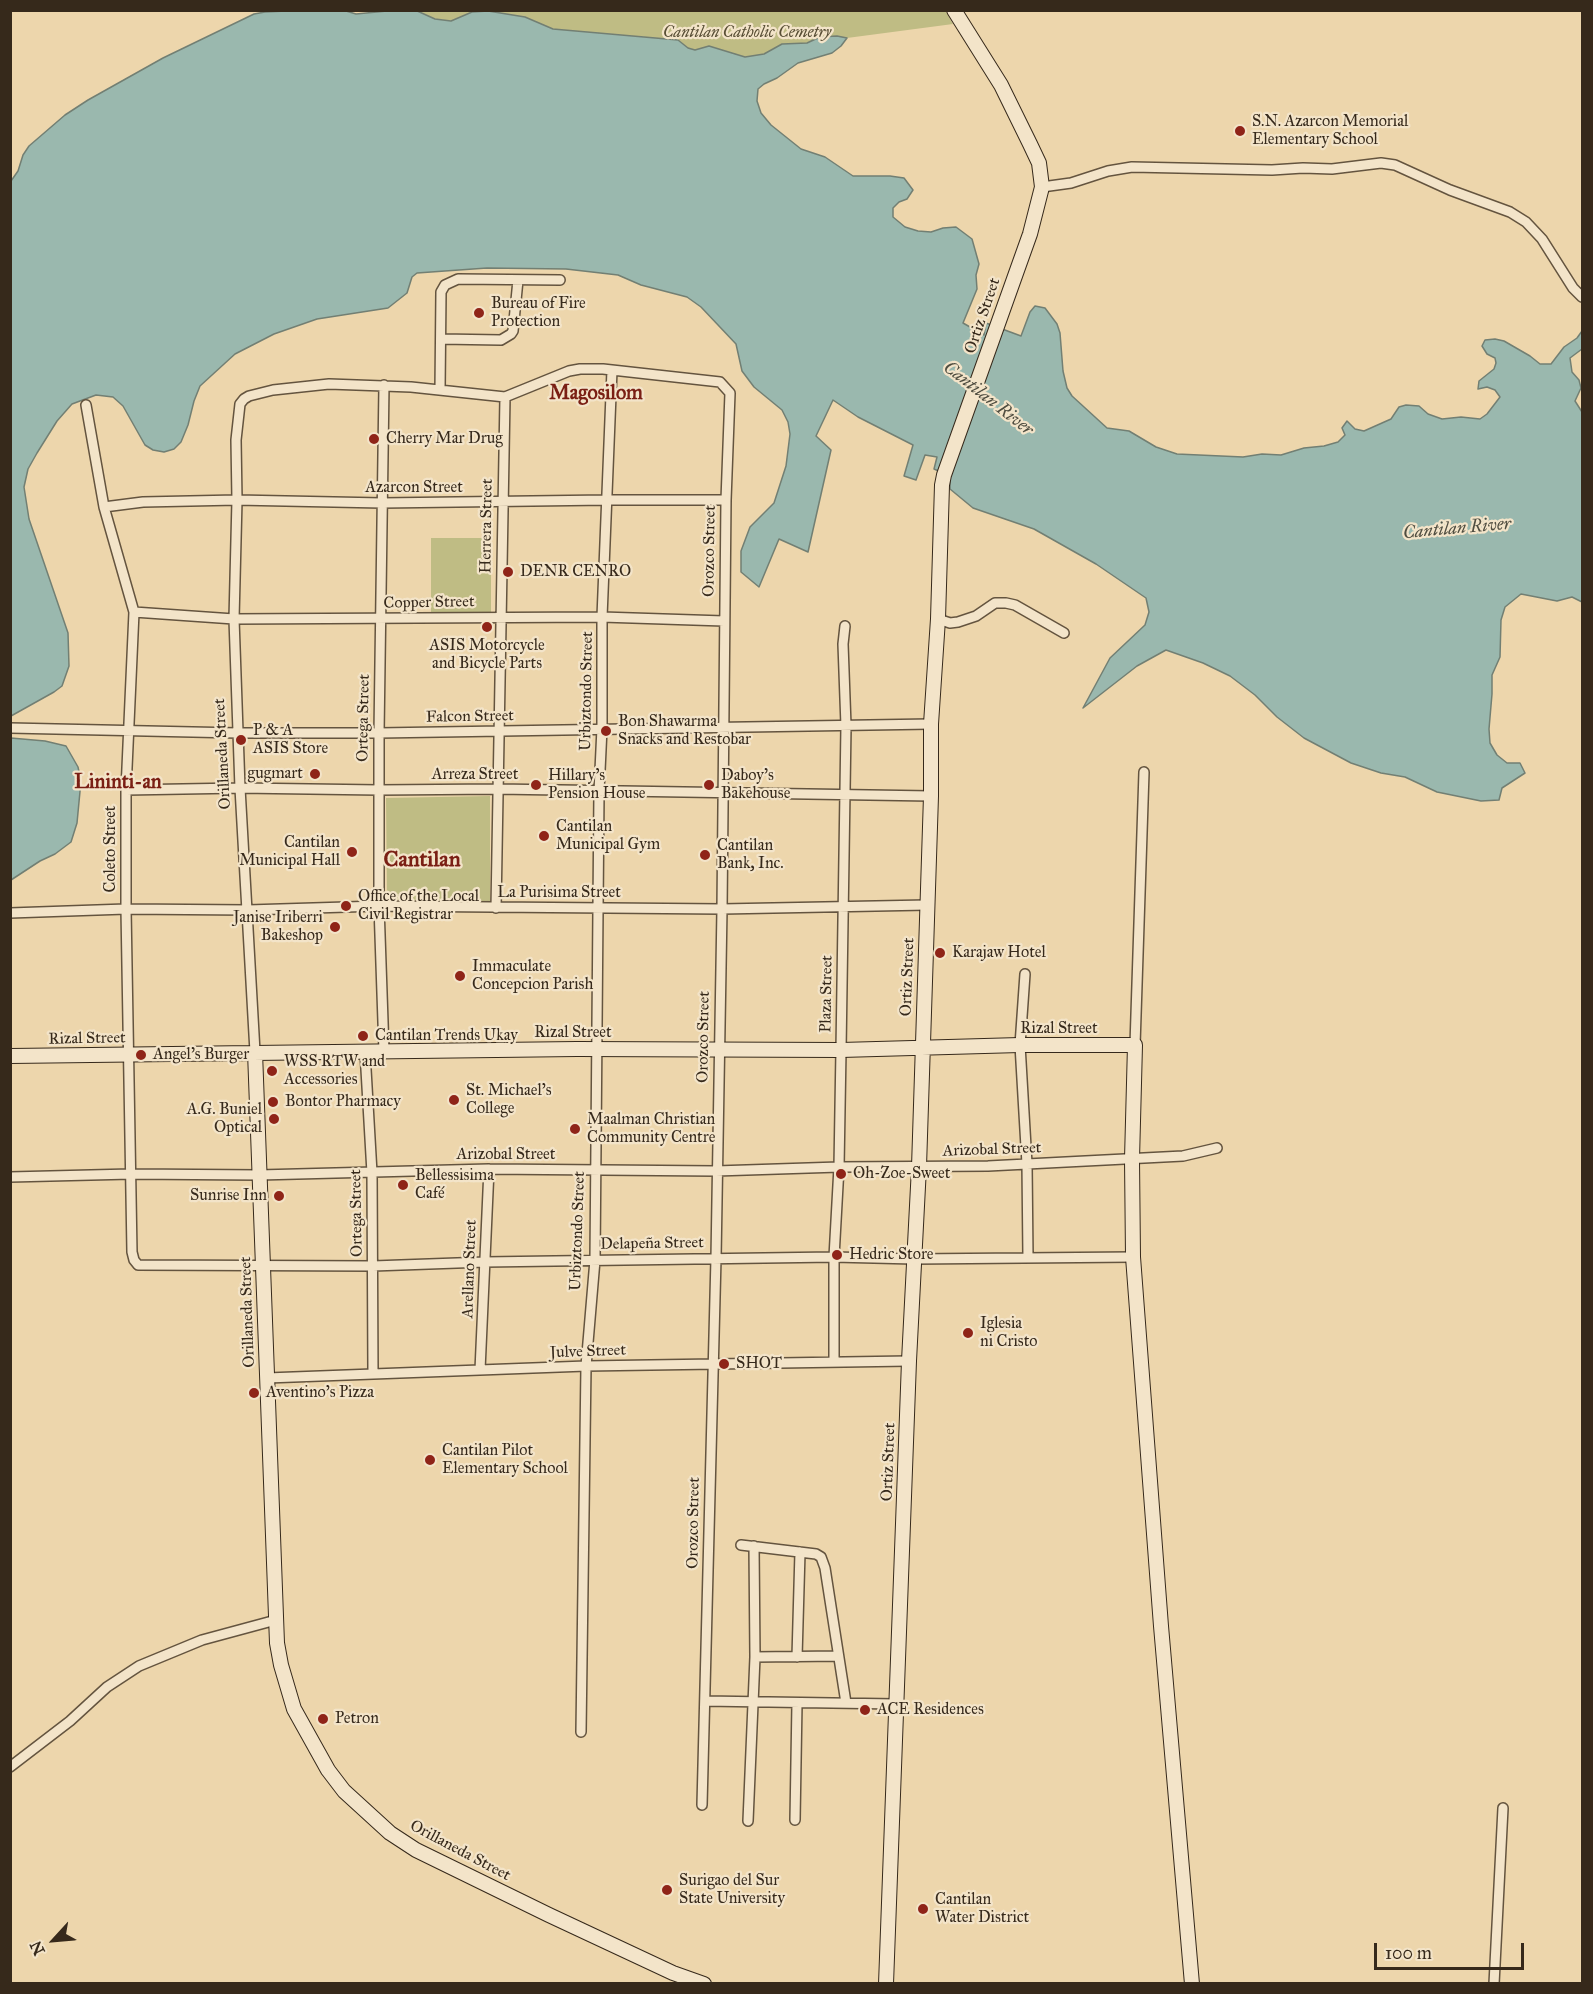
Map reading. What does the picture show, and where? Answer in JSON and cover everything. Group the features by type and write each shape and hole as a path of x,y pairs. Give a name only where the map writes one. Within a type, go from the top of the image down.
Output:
{"street":[{"name":"Ortiz Street","path":"886,1983 909,1361 920,1167 931,724 938,619 940,512 944,475 1030,234 1042,187 1039,163 1001,85 954,10"},
{"path":"1042,187 1071,183 1108,171 1132,167 1272,170 1332,169 1381,163 1395,165 1450,190 1510,212 1526,222 1542,239 1573,288 1582,297"},
{"path":"440,390 441,291 445,285 458,279 560,280"},
{"path":"441,339 506,339 513,331 518,280"},
{"path":"384,385 505,397 569,371 612,370"},
{"name":"Urbiztondo Street","path":"581,1732 586,1366 595,1260 602,617 612,370"},
{"name":"Orozco Street","path":"612,370 710,380 720,382 730,393 722,729 722,909 716,1258 702,1805"},
{"name":"Orillaneda Street","path":"384,385 329,384 273,390 244,399 237,416 234,620 240,788 255,1052 276,1620 281,1665 294,1709 328,1770 344,1791 390,1833 417,1850 673,1973 704,1983"},
{"name":"Ortega Street","path":"384,385 378,733 379,906 384,1051"},
{"name":"Herrera Street","path":"496,908 505,397"},
{"name":"Coleto Street","path":"86,405 104,507 134,612 126,790 126,909 132,1252 135,1262"},
{"name":"Azarcon Street","path":"104,507 143,502 237,500 382,503 726,500"},
{"path":"938,619 950,623 958,622 976,616 995,603 1006,603 1016,605 1064,633"},
{"name":"Copper Street","path":"134,612 234,620 602,617 724,621"},
{"name":"Plaza Street","path":"834,1362 834,1257 839,1167 845,794 846,726 843,644 845,626"},
{"name":"Falcon Street","path":"10,728 238,733 378,733 931,724"},
{"path":"1144,772 1132,1159 1133,1257 1161,1626 1192,1983"},
{"name":"Arreza Street","path":"126,790 498,789 931,796"},
{"name":"La Purisima Street","path":"10,914 126,909 248,910 379,906 722,909 927,905"},
{"path":"1025,974 1020,1045 1027,1164 1028,1258"},
{"name":"Rizal Street","path":"10,1056 598,1048 841,1050 1020,1045 1135,1045"},
{"name":"Ortega Street","path":"365,1052 372,1173 373,1374"},
{"name":"Arizobal Street","path":"10,1177 131,1174 258,1175 489,1169 716,1171 920,1167 1183,1156 1217,1148"},
{"name":"Arellano Street","path":"480,1370 489,1169"},
{"name":"Delapeña Street","path":"135,1262 138,1265 373,1266 716,1258 1133,1257"},
{"name":"Julve Street","path":"267,1378 586,1366 909,1361"},
{"path":"741,1545 816,1554 823,1560 846,1703"},
{"path":"748,1821 754,1703 754,1546"},
{"path":"796,1657 800,1552"},
{"path":"10,1767 70,1721 107,1687 139,1666 194,1643 276,1620"},
{"path":"755,1657 838,1656"},
{"path":"705,1701 896,1704"},
{"path":"795,1820 797,1702"},
{"path":"1494,1983 1503,1808"}],"green space":[{"name":"Cantilan Catholic Cemetry","path":"945,10 953,24 847,38 820,37 807,43 782,44 764,54 745,57 709,46 696,50 688,48 678,40 553,29 525,17 488,11"},
{"path":"415,11 479,11 471,12 452,21 435,19"},
{"path":"431,538 491,538 491,615 431,615"},
{"path":"490,796 490,901 387,900 386,798"}],"water":[{"name":"Cantilan River","path":"308,10 346,11 356,14 415,10 435,19 451,21 472,12 488,11 525,17 553,29 678,40 688,48 695,50 709,46 745,57 764,54 782,44 807,43 820,37 847,38 832,53 798,63 758,89 757,101 761,113 771,125 801,149 825,157 853,176 904,178 913,190 907,199 899,202 893,208 893,217 905,227 918,231 931,232 956,227 972,239 979,264 976,275 977,289 963,323 984,335 986,323 1021,336 1030,312 1035,306 1045,308 1057,324 1060,333 1063,371 1067,388 1072,396 1107,428 1129,431 1156,447 1177,454 1243,457 1262,454 1281,455 1304,448 1324,446 1338,442 1345,435 1342,428 1347,421 1355,429 1364,431 1391,419 1399,407 1406,405 1419,406 1428,414 1442,419 1461,417 1480,419 1487,414 1500,397 1495,390 1487,387 1478,389 1479,381 1494,369 1496,363 1495,358 1487,354 1482,346 1485,340 1504,341 1540,364 1551,364 1564,347 1577,338 1582,331 1582,349 1570,358 1572,372 1579,380 1581,388 1575,401 1582,412 1582,602 1572,597 1557,601 1521,594 1505,607 1501,620 1500,657 1492,675 1490,743 1497,755 1507,763 1520,763 1525,773 1502,788 1499,800 1481,801 1437,792 1405,777 1381,773 1351,763 1304,738 1230,676 1203,663 1166,650 1137,666 1083,708 1110,658 1145,625 1149,612 1146,598 1096,564 1034,529 973,508 950,489 950,476 934,469 937,457 925,455 916,480 904,476 913,445 858,417 833,400 816,436 831,450 808,552 779,539 759,587 741,572 741,551 750,527 774,503 786,466 790,434 788,422 782,410 754,387 742,371 736,344 701,307 687,297 641,285 618,275 566,269 487,268 417,273 412,277 407,293 388,308 317,319 274,334 235,354 200,386 181,442 174,449 164,452 153,450 145,445 123,406 113,397 96,395 72,404 57,421 37,453 28,469 24,487 29,519 68,633 69,666 62,686 11,716 11,181 29,146 65,115 88,100 163,58 254,14"},
{"path":"11,738 45,741 66,746 78,767 81,781 77,823 71,842 11,880"}],"place":[{"name":"S.N. Azarcon Memorial Elementary School","path":"1240,131"},
{"name":"Bureau of Fire Protection","path":"479,313"},
{"name":"Cherry Mar Drug","path":"374,439"},
{"name":"DENR CENRO","path":"508,572"},
{"name":"ASIS Motorcycle and Bicycle Parts","path":"487,627"},
{"name":"Bon Shawarma Snacks and Restobar","path":"606,731"},
{"name":"P & A ASIS Store","path":"241,740"},
{"name":"gugmart","path":"315,774"},
{"name":"Hillary's Pension House","path":"536,785"},
{"name":"Daboy's Bakehouse","path":"709,785"},
{"name":"Cantilan Municipal Gym","path":"544,836"},
{"name":"Cantilan Municipal Hall","path":"352,852"},
{"name":"Cantilan Bank, Inc.","path":"705,855"},
{"name":"Office of the Local Civil Registrar","path":"346,906"},
{"name":"Janise Iriberri Bakeshop","path":"335,927"},
{"name":"Karajaw Hotel","path":"940,953"},
{"name":"Immaculate Concepcion Parish","path":"460,976"},
{"name":"Cantilan Trends Ukay","path":"363,1036"},
{"name":"Angel's Burger","path":"141,1055"},
{"name":"WSS RTW and Accessories","path":"272,1071"},
{"name":"St. Michael's College","path":"454,1100"},
{"name":"Bontor Pharmacy","path":"273,1102"},
{"name":"A.G. Buniel Optical","path":"274,1119"},
{"name":"Maalman Christian Community Centre","path":"575,1129"},
{"name":"Oh-Zoe-Sweet","path":"841,1174"},
{"name":"Bellessisima Café","path":"403,1185"},
{"name":"Sunrise Inn","path":"279,1196"},
{"name":"Hedric Store","path":"837,1255"},
{"name":"Iglesia ni Cristo","path":"968,1333"},
{"name":"SHOT","path":"724,1364"},
{"name":"Aventino's Pizza","path":"254,1393"},
{"name":"Cantilan Pilot Elementary School","path":"430,1460"},
{"name":"ACE Residences","path":"865,1710"},
{"name":"Petron","path":"323,1719"},
{"name":"Surigao del Sur State University","path":"667,1890"},
{"name":"Cantilan Water District","path":"923,1909"}],"district":[{"name":"Magosilom","path":"596,394"},
{"name":"Lininti-an","path":"118,783"},
{"name":"Cantilan","path":"422,861"}]}
